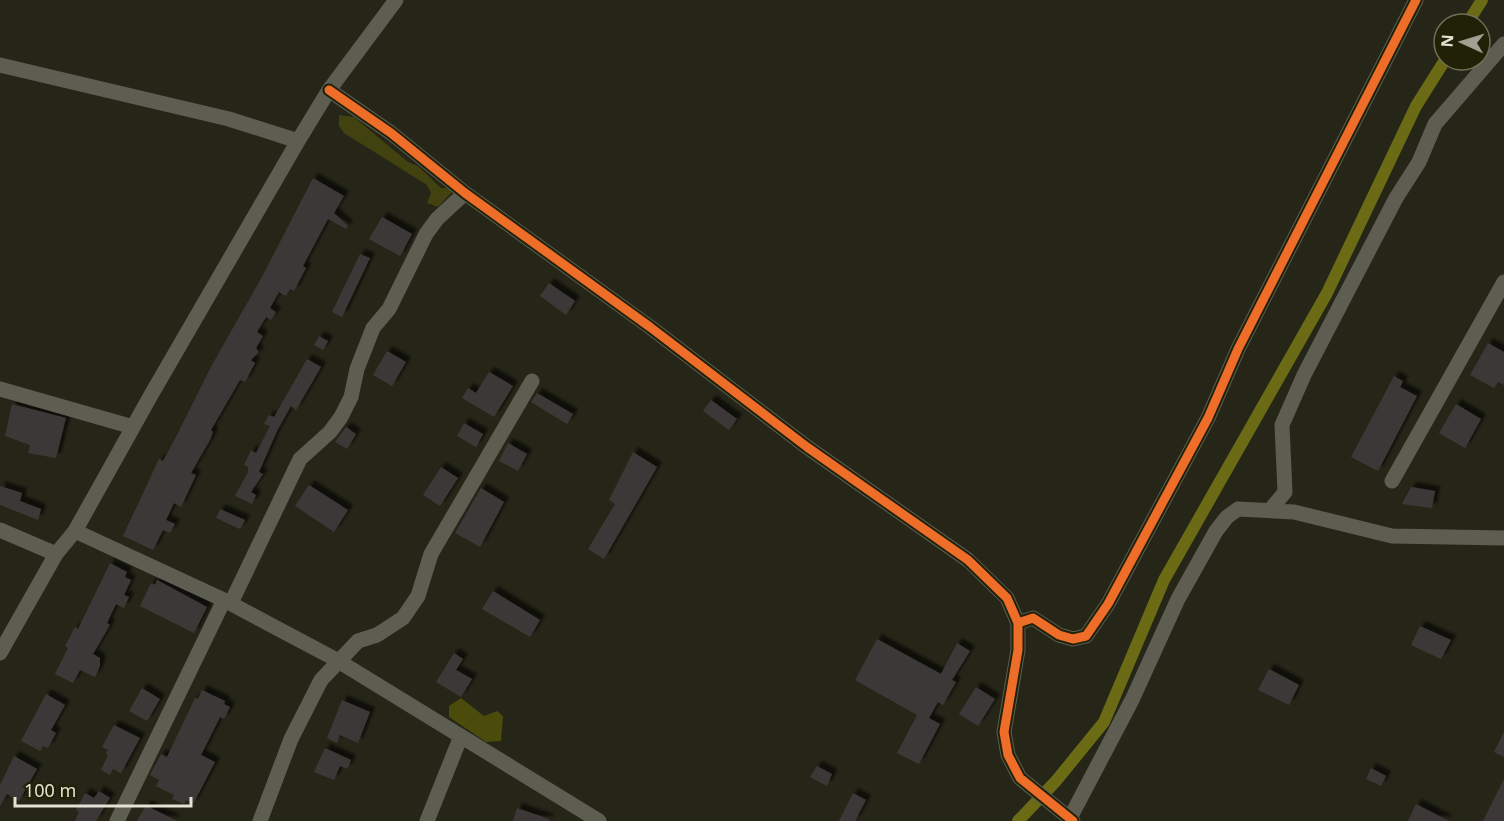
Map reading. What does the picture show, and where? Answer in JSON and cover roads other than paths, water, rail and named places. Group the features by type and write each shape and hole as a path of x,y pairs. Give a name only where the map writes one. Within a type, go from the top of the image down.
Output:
{"street":[{"path":"0,653 56,554 75,531 298,141 329,90 396,0"},
{"path":"1018,623 1033,618 1059,635 1073,639 1086,636 1108,604 1208,418 1238,349 1358,113 1398,41 1416,0"},
{"path":"1271,509 1285,492 1282,425 1304,375 1396,198 1419,162 1435,124 1504,44"},
{"path":"0,65 229,119 298,141"},
{"path":"329,90 392,133 465,193 650,327 807,447 968,560 1007,598 1018,623 1018,650 1004,732 1008,755 1020,778 1068,817 1132,700 1178,598 1216,531 1227,517 1238,509 1271,509 1315,515 1392,536 1504,538"},
{"path":"117,821 300,459 330,432 341,417 351,397 357,369 373,328 389,309 426,234 437,219 465,193"},
{"path":"1392,481 1504,282"},
{"path":"260,821 303,713 321,680 358,641 377,635 403,618 418,596 431,554 532,381"},
{"path":"0,389 133,427"},
{"path":"0,530 56,554"},
{"path":"75,531 227,602 339,661 599,821"},
{"path":"427,821 461,736"}],"waterway":[{"path":"1474,12 1482,0"},
{"path":"1018,821 1056,781 1104,722 1164,580 1327,293 1416,106 1437,72"}]}
